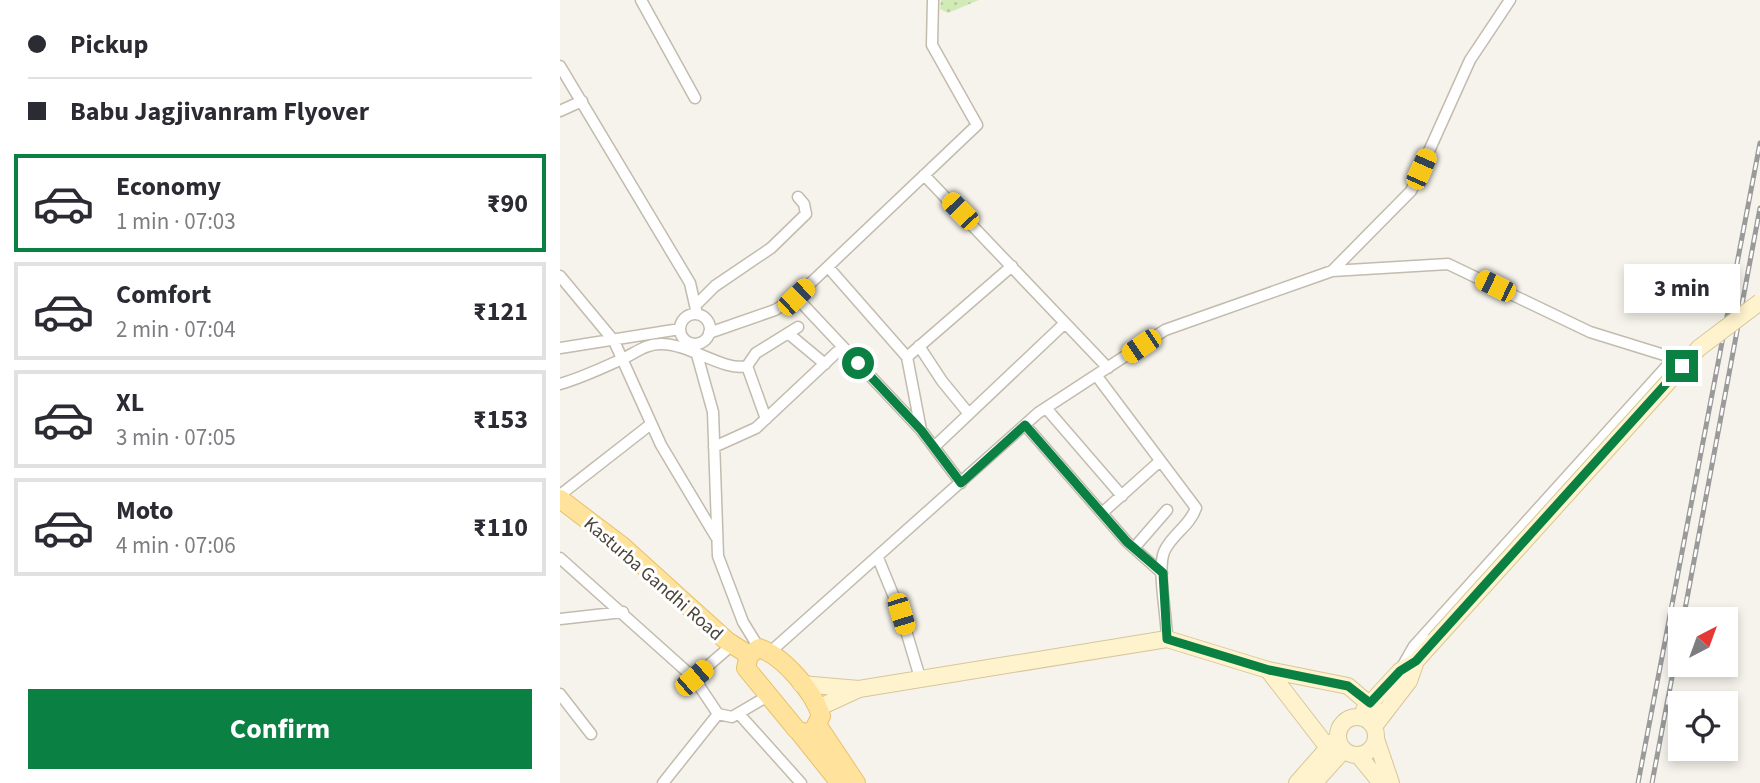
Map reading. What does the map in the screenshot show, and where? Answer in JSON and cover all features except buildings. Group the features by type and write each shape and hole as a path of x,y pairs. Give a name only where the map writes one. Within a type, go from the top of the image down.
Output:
{"main road":[{"name":"Kasturba Gandhi Road","path":"560,497 622,545 728,648"},
{"name":"Kasturba Gandhi Road","path":"560,510 616,552 728,648 756,656"},
{"path":"756,656 801,684 856,783"},
{"path":"756,656 768,696 839,783"},
{"path":"800,733 810,733 818,717"}],"street":[{"path":"640,0 695,98"},
{"path":"709,333 775,310 796,297 977,125 932,45 933,0"},
{"path":"1332,271 1411,191 1470,60 1510,0"},
{"path":"560,65 690,283 697,310 706,319 709,333 704,342 695,347 662,343 647,346 561,384"},
{"path":"560,111 582,101"},
{"path":"925,174 1108,368"},
{"path":"797,197 804,204 806,214 771,248 715,286 697,310 687,316 680,329 682,338 695,347 725,364 738,368 747,366 756,353 793,330 825,364"},
{"path":"695,347 713,412 718,556 756,656 878,558 1046,408 1165,330 1332,271 1448,264 1590,332 1674,358 1414,646 1400,671 1357,717 1341,725 1341,750 1314,783"},
{"path":"907,357 1012,266"},
{"path":"828,267 907,357 921,430"},
{"path":"560,276 614,341 651,424 717,539"},
{"path":"796,297 921,430 961,483"},
{"path":"1400,671 1416,661 1699,348 1760,302"},
{"path":"934,447 1065,323"},
{"path":"560,348 680,329"},
{"path":"919,346 942,381 969,414"},
{"path":"714,447 746,435 837,352"},
{"path":"747,366 766,419"},
{"path":"1096,375 1196,508 1193,516 1164,552 1167,639"},
{"path":"1046,408 1122,496"},
{"path":"560,497 651,424"},
{"path":"1025,425 1133,548 1163,573"},
{"path":"1102,513 1160,461"},
{"path":"1133,548 1167,510"},
{"path":"560,558 694,678 718,714 725,717 739,714 768,696"},
{"path":"878,558 901,614 921,681"},
{"path":"560,619 623,612"},
{"path":"801,684 859,689 1167,639 1269,670 1348,686 1370,703 1387,781"},
{"path":"694,678 728,648"},
{"path":"1297,783 1341,750 1370,751 1377,727 1409,681 1416,661"},
{"path":"1269,670 1341,750 1387,781"},
{"path":"818,717 859,689"},
{"path":"560,694 590,734"},
{"path":"663,783 718,714"},
{"path":"739,714 801,783"},
{"path":"1357,717 1377,727"}],"green space":[{"path":"941,0 979,0 948,13 940,9"}],"railway":[{"path":"1638,783 1760,143"},
{"path":"1685,607 1760,208"},
{"path":"1652,783 1672,677"}],"route":[{"path":"858,363 921,430 961,483 1025,425 1127,542 1163,573 1167,639 1269,670 1348,686 1370,703 1400,671 1416,661 1682,366"}]}
